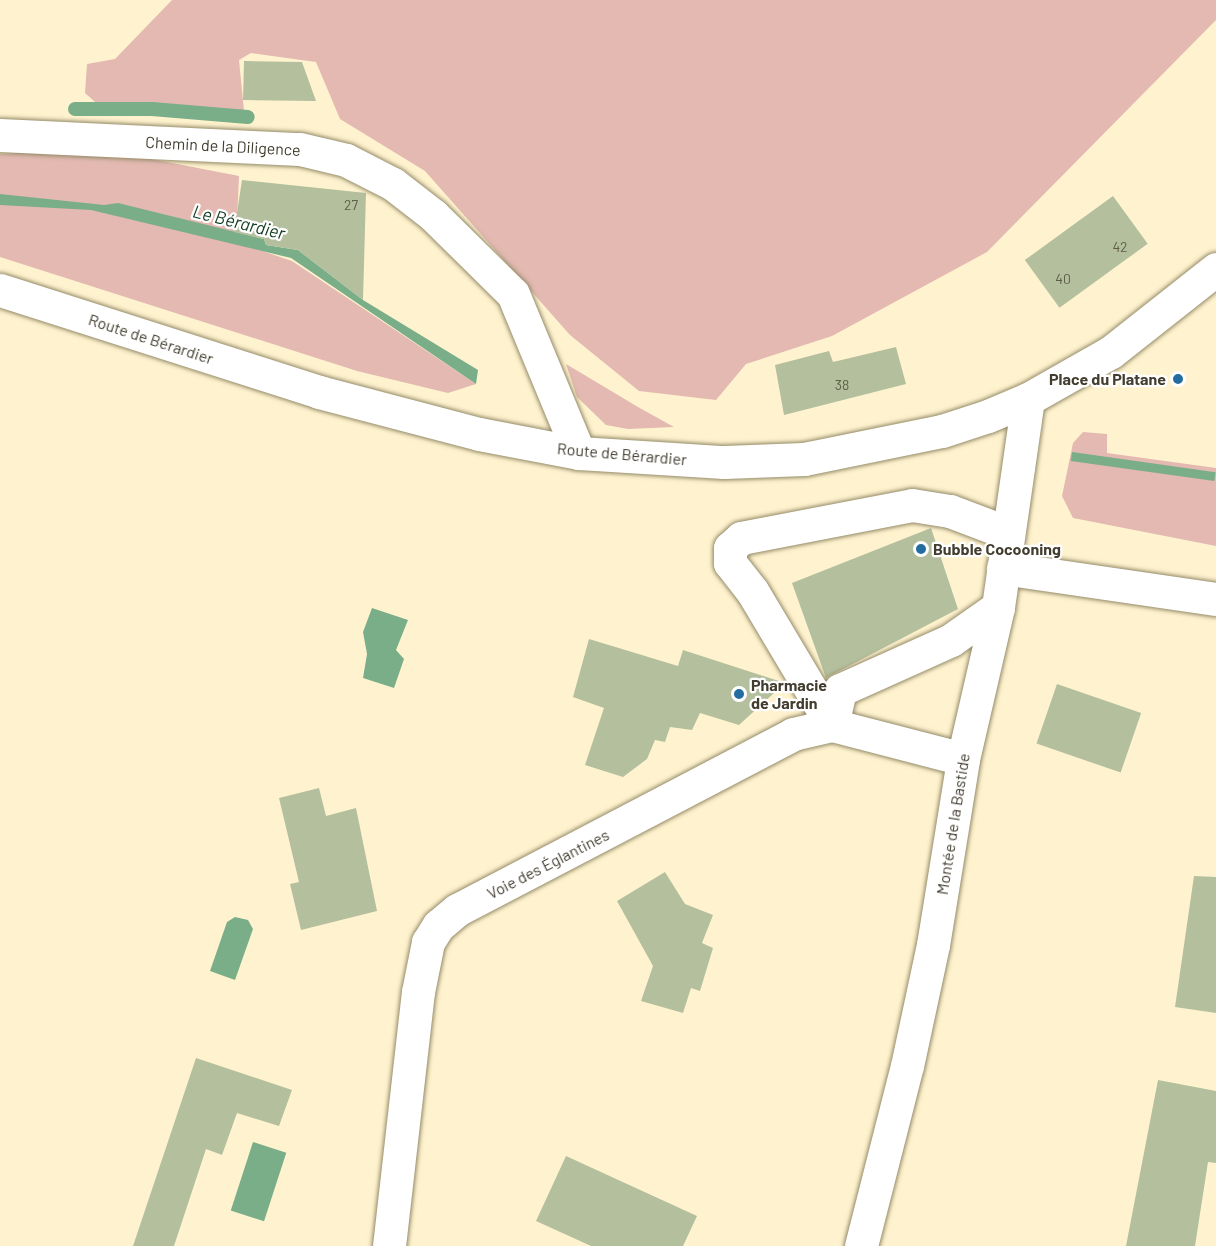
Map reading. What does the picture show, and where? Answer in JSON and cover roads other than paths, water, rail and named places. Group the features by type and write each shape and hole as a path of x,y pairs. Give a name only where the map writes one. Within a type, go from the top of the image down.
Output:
{"street":[{"name":"Chemin de la Diligence","path":"0,135 300,148 346,160 393,184 433,215 513,294 579,453"},
{"name":"Route de Bérardier","path":"0,290 319,392 479,434 579,453 724,462 804,459 942,431 1028,399 1111,352 1216,269"},
{"name":"Montée de la Bastide","path":"861,1246 907,1066 933,945 963,759 998,607 1028,399"},
{"path":"832,725 752,591 730,563 730,548 741,538 912,505 950,511 1008,533"},
{"path":"1003,568 1216,599"},
{"path":"832,725 840,690 951,640 998,607"},
{"name":"Voie des Églantines","path":"389,1246 418,992 428,942 438,926 457,910 794,734 832,725 963,759"}],"waterway":[{"path":"75,109 152,109 248,117"}],"place":[{"name":"Place du Platane","path":"1178,379"},
{"name":"Bubble Cocooning","path":"921,549"},
{"name":"Pharmacie de Jardin","path":"739,694"}],"water label":[{"name":"Le Bérardier","path":"239,222"}]}
